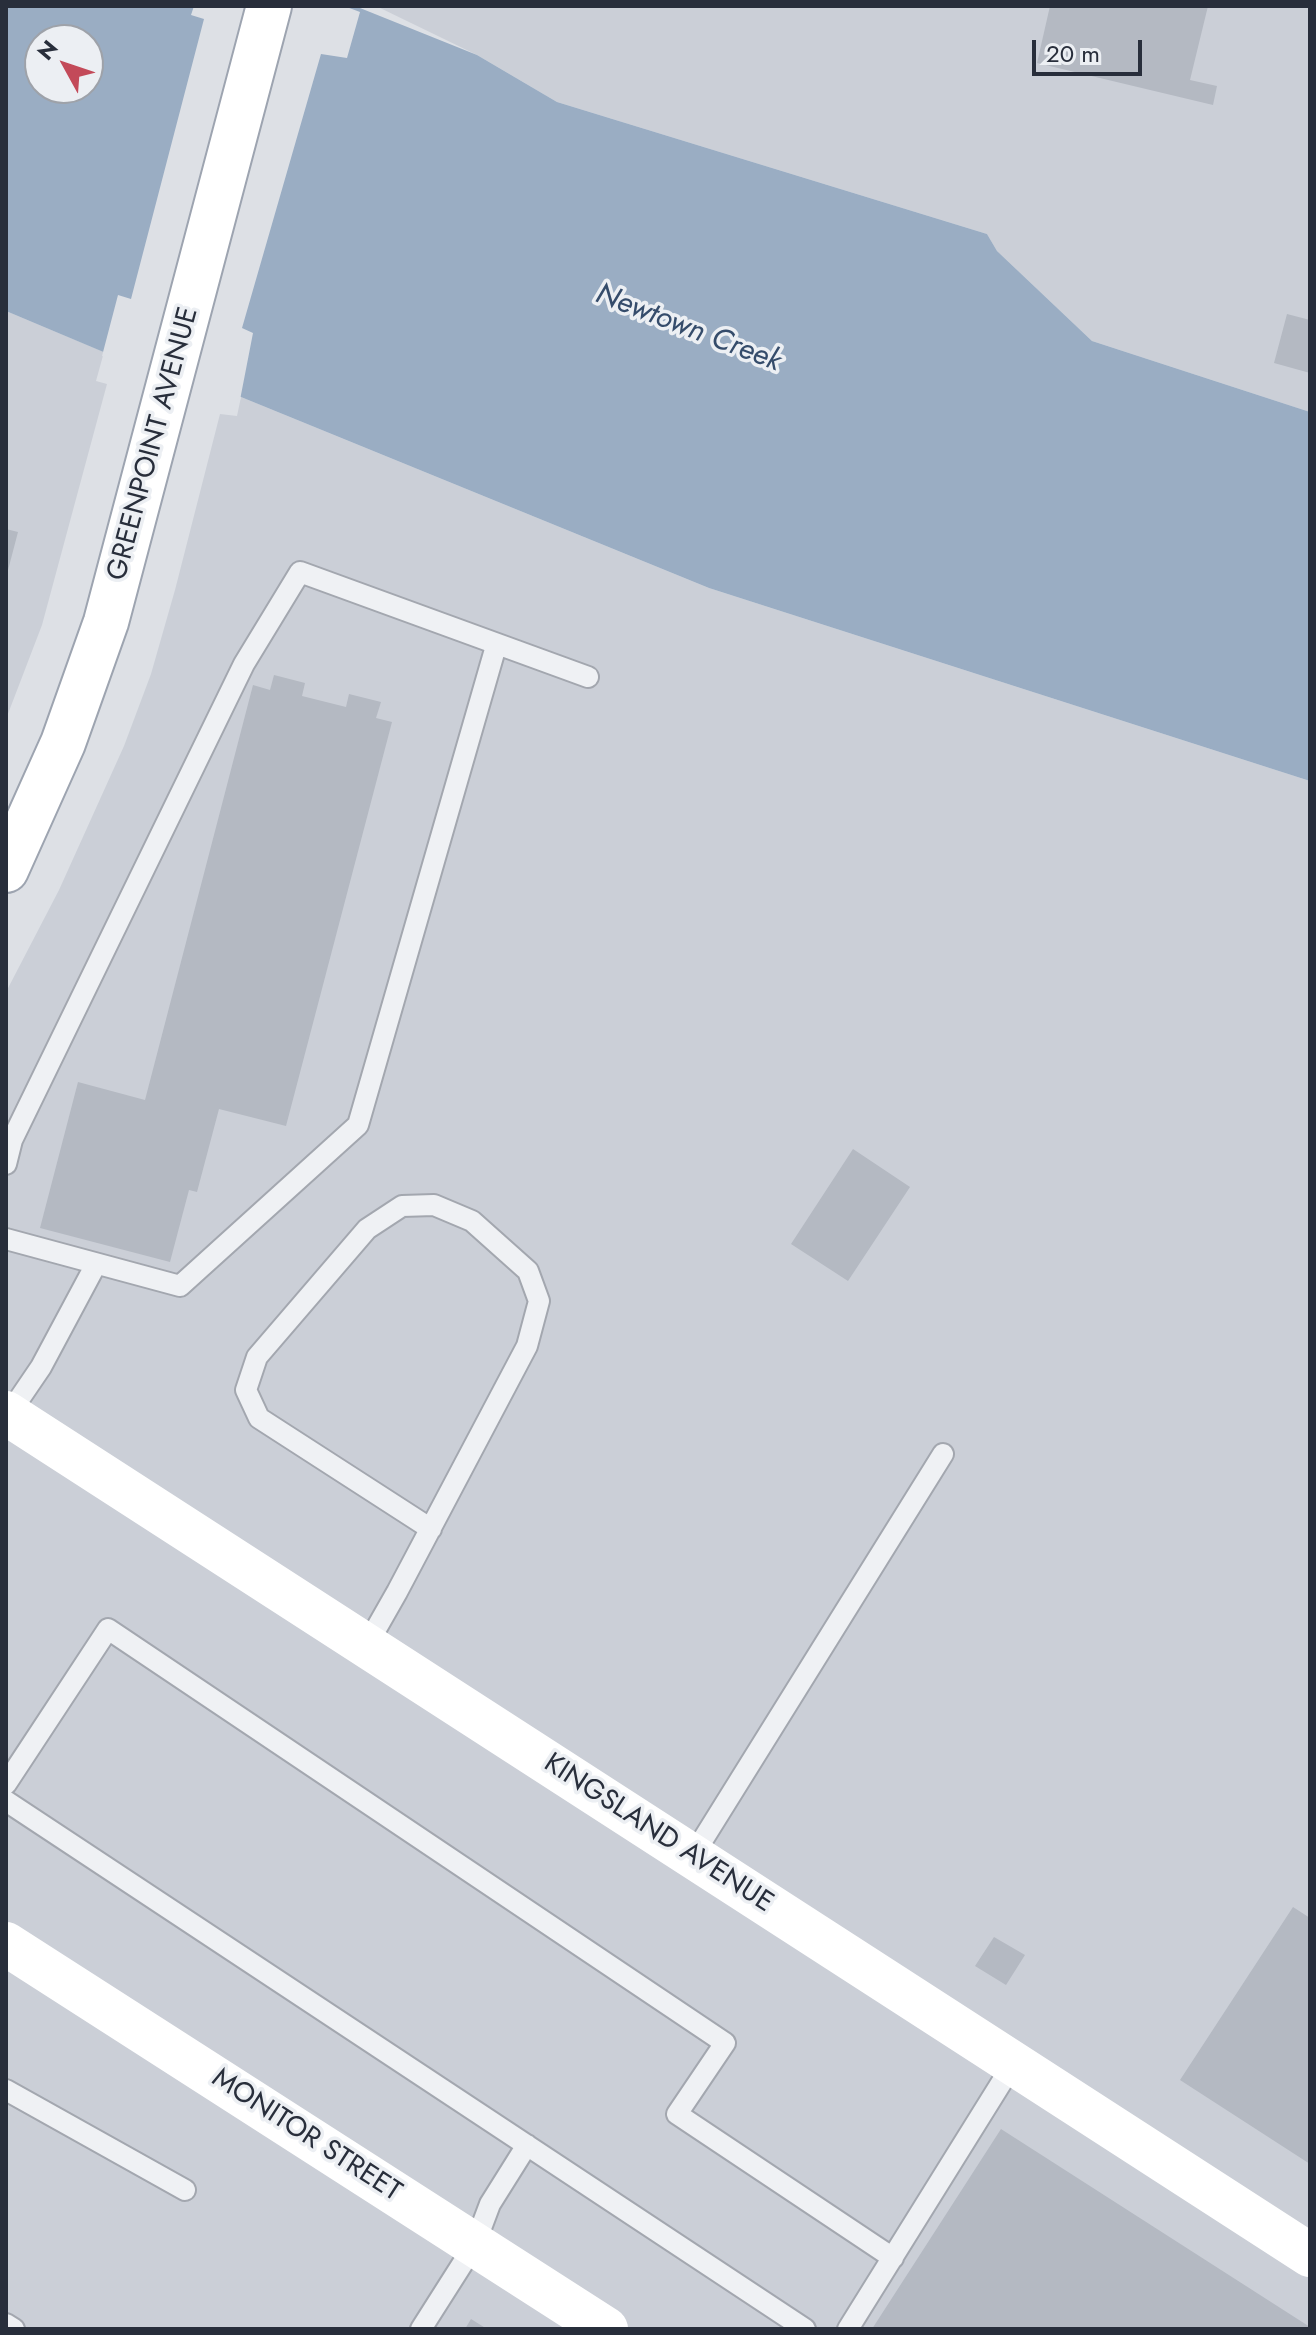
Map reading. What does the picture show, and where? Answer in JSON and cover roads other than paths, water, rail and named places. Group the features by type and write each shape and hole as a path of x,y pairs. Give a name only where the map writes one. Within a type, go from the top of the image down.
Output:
{"main road":[{"name":"GREENPOINT AVENUE","path":"6,870 63,743 106,622 269,6"},
{"name":"KINGSLAND AVENUE","path":"7,1414 368,1643 692,1857 1310,2255"},
{"name":"MONITOR STREET","path":"6,1944 606,2329"}],"lane":[{"path":"6,1164 12,1140 244,664 300,572 588,677"},
{"path":"6,1239 95,1266 180,1286 358,1125 496,646"},
{"path":"368,1643 431,1529 527,1346 539,1301 528,1271 472,1221 434,1205 402,1206 367,1229 257,1357 246,1390 259,1418 431,1529"},
{"path":"7,1414 41,1367 95,1266"},
{"path":"692,1857 943,1454"},
{"path":"6,1784 108,1629 725,2043 677,2114 893,2258"},
{"path":"6,1801 805,2329"},
{"path":"848,2329 1013,2064"},
{"path":"6,2090 185,2190"},
{"path":"421,2329 475,2244 490,2204 527,2145"},
{"path":"6,2324 14,2329"}],"water":[{"name":"Newtown Creek","path":"6,6 355,6 477,55 557,102 987,234 997,251 1092,341 1310,412 1310,781 709,588 241,397 113,356 6,311"}]}
